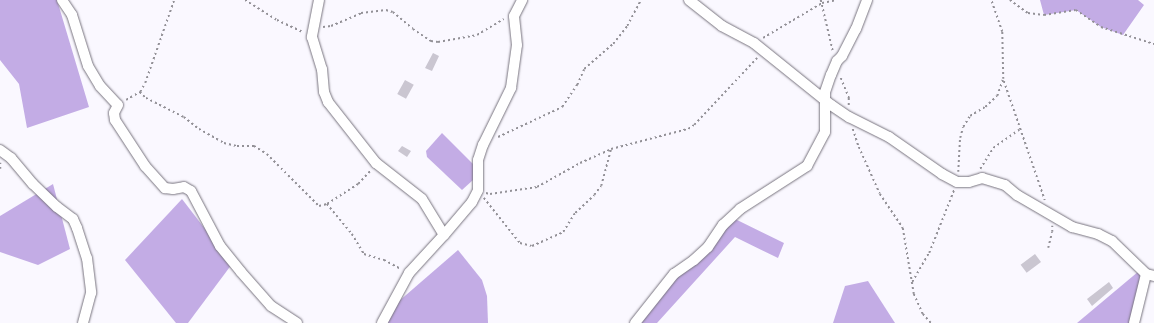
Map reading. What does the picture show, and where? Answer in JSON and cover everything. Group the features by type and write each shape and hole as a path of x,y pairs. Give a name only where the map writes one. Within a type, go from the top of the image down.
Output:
{"street":[{"path":"62,0 72,15 88,66 100,86 118,106 114,113 115,120 145,166 165,188 173,189 184,187 191,191 220,246 271,306 297,323"},
{"path":"319,0 312,32 322,69 324,92 328,102 376,163 422,199 444,235"},
{"path":"382,323 410,273 472,202 478,190 476,167 483,145 510,88 517,45 514,16 515,10 522,0"},
{"path":"689,0 722,26 754,43 825,100 849,117 889,137 957,182 969,182 982,178 1005,185 1017,195 1072,227 1098,234 1112,241 1150,275 1134,323"},
{"path":"635,323 674,274 694,260 708,247 723,225 740,209 807,166 825,132 825,92 831,74 856,29 867,0"},
{"path":"0,150 11,158 33,184 52,202 73,219 87,258 91,293 83,323"}],"path":[{"path":"118,106 140,92 148,77 174,0"},
{"path":"245,0 277,20 312,32 331,26 361,13 386,10 393,12 412,29 431,41 438,42 478,35 494,26 515,10"},
{"path":"483,145 562,107 577,85 584,69 613,44 627,26 641,0"},
{"path":"754,43 822,3 837,0"},
{"path":"990,0 1002,32 1003,80 1051,216 1052,232 1048,248"},
{"path":"1010,0 1028,13 1044,15 1076,10 1101,27 1154,44"},
{"path":"478,190 490,194 537,187 580,163 611,149 694,125 764,51"},
{"path":"912,282 929,254 944,221 957,182 960,158 960,138 963,127 970,116 985,107 997,96 1003,80"},
{"path":"140,92 146,98 184,117 195,126 224,143 237,146 254,146 267,154 319,206 327,204 358,184 376,163"},
{"path":"849,117 859,147 880,194 903,228 914,294 923,314 931,323"},
{"path":"969,182 982,166 993,148 1020,129"},
{"path":"478,190 520,243 532,246 563,232 575,213 594,195 601,186 611,149"},
{"path":"0,161 0,169"},
{"path":"327,204 352,234 364,254 384,260 410,273"}],"shaded area":[{"path":"0,0 57,0 89,107 27,128 19,84 0,60"},
{"path":"1040,0 1138,0 1144,5 1123,35 1101,27 1076,10 1044,15"},
{"path":"442,133 474,165 473,180 462,190 427,157 426,151"},
{"path":"53,184 70,249 38,265 0,252 0,216"},
{"path":"182,199 232,264 188,323 176,323 125,260"},
{"path":"731,217 784,243 778,258 735,237 657,323 635,323"},
{"path":"458,250 482,280 487,296 488,323 382,323 391,308"},
{"path":"1139,271 1144,280 1134,323 1077,323"},
{"path":"868,281 895,323 833,323 845,286"}],"building":[{"path":"433,53 439,56 432,71 425,68"},
{"path":"405,80 414,85 406,99 397,94"},
{"path":"402,146 411,151 407,157 398,151"},
{"path":"1035,254 1041,262 1027,273 1021,265"},
{"path":"1109,282 1113,288 1092,306 1087,299"}]}
